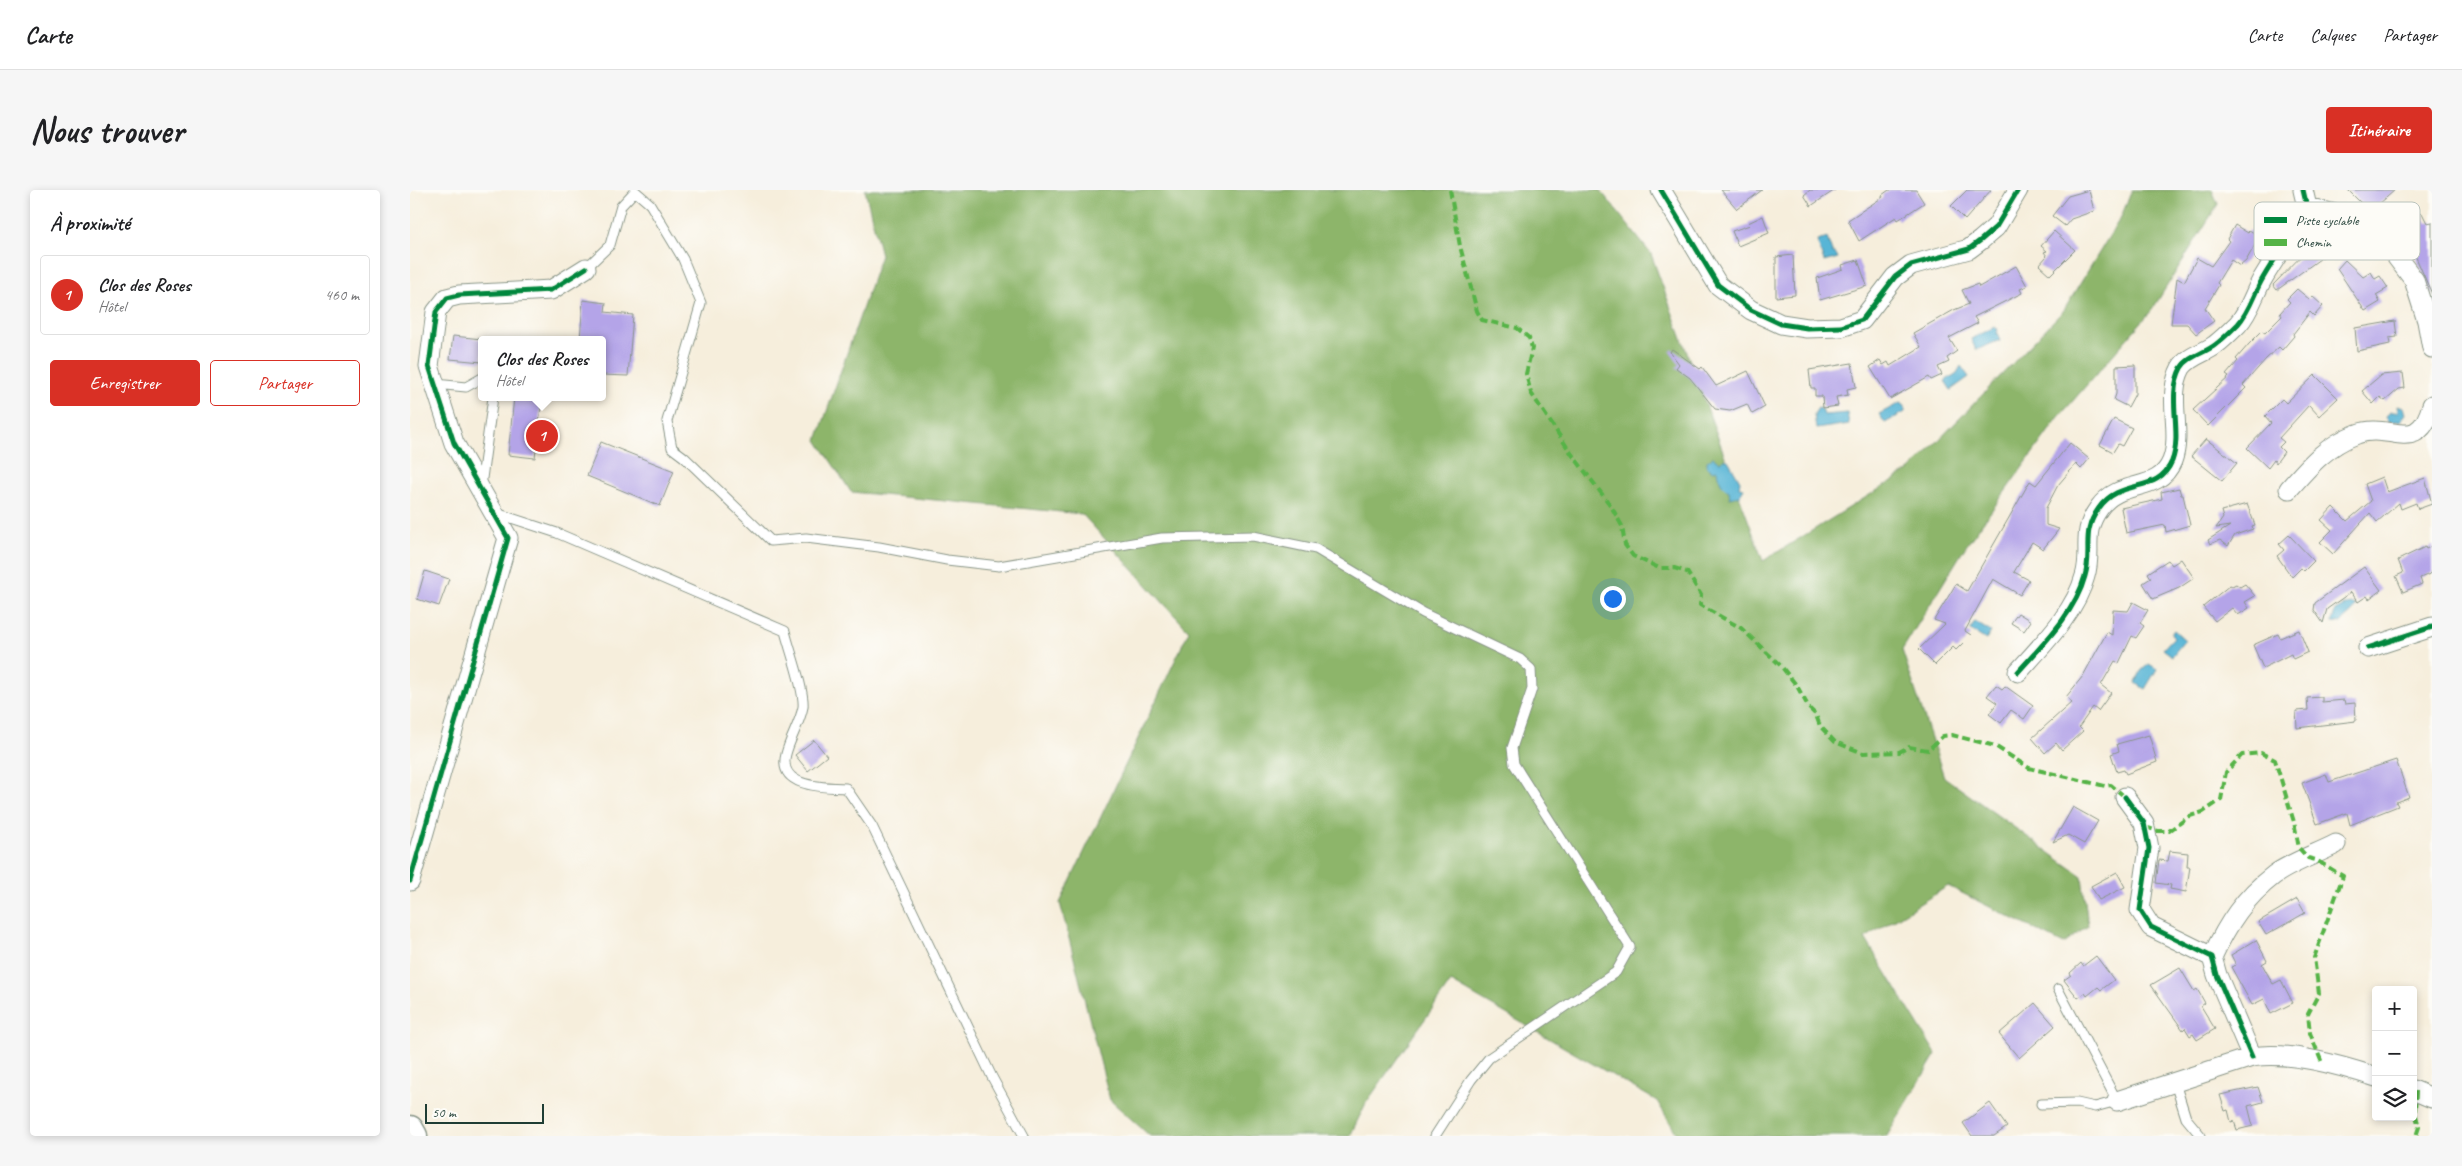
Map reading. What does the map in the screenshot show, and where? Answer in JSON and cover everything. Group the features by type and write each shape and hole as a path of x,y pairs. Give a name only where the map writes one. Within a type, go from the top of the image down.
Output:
{"main road":[{"path":"410,1129 414,1136"}],"street":[{"path":"1661,190 1718,285 1751,310 1781,324 1807,328 1841,327 1862,320 1895,277 1911,265 1969,249 1981,240 1996,227 2018,190"},
{"path":"2018,672 2046,641 2066,613 2085,579 2089,562 2086,542 2090,523 2098,509 2108,497 2115,493 2127,487 2156,481 2165,474 2175,450 2175,384 2182,366 2194,356 2214,346 2239,322 2252,302 2272,260"},
{"path":"2399,260 2414,280 2427,321 2432,348"},
{"path":"410,880 508,538 454,443 429,366 436,312 446,298 459,295 551,290 586,268"},
{"path":"2289,489 2318,456 2336,444 2358,433 2373,430 2402,435 2413,433 2429,417 2432,405"},
{"path":"2368,648 2432,627"},
{"path":"2125,797 2144,823 2149,848 2140,910 2151,927 2212,956"},
{"path":"2252,1057 2217,976 2212,956 2228,923 2251,896 2275,874 2336,844"},
{"path":"2118,1101 2252,1057 2268,1055 2342,1066 2373,1076"},
{"path":"2417,1092 2432,1098"}],"lane":[{"path":"586,268 610,245 621,206 635,192 650,204 683,259 700,304 667,421 672,448 684,457 771,541 806,538 879,547 947,560 999,566 1162,538 1253,536 1316,549 1423,614 1520,659 1531,669 1532,689 1512,748 1514,764 1630,947 1616,972 1489,1058 1471,1080 1435,1136"},
{"path":"435,384 466,387 478,380"},
{"path":"480,489 492,401"},
{"path":"493,512 557,533 785,631 803,706 785,756 787,772 797,782 822,787 846,788 872,826 992,1077 1024,1136"},
{"path":"2041,1104 2077,1103 2095,1107 2118,1101 2058,989"},
{"path":"2175,1083 2186,1118 2201,1136"}],"green space":[{"path":"865,190 1600,190 1651,254 1763,561 1910,470 2064,310 2121,217 2132,190 2212,190 2218,204 2152,310 2058,418 1966,546 1902,650 1944,777 2082,876 2088,926 2064,944 1948,886 1865,938 1936,1054 1887,1136 1678,1136 1657,1101 1451,982 1366,1103 1350,1136 1150,1136 1110,1100 1060,903 1189,631 1082,514 851,492 817,440 881,255"}],"water":[{"path":"1827,238 1832,252 1838,258 1824,262 1817,241"},
{"path":"1995,327 1998,330 1997,333 2000,340 1976,350 1971,339"},
{"path":"1961,366 1969,377 1951,390 1945,381 1957,373"},
{"path":"1900,403 1905,406 1905,412 1885,423 1879,414"},
{"path":"2397,405 2404,407 2406,414 2400,421 2389,422 2386,416 2390,412 2398,412"},
{"path":"1818,408 1822,409 1824,415 1847,413 1849,424 1816,429 1814,414"},
{"path":"1713,457 1720,462 1724,459 1728,460 1740,481 1739,487 1744,488 1739,496 1730,498 1729,491 1719,479 1717,470 1713,471 1707,467 1707,461"},
{"path":"2346,605 2356,605 2355,608 2341,623 2332,622 2335,611"},
{"path":"1975,622 1991,632 1986,640 1970,630"},
{"path":"2174,630 2185,640 2172,656 2163,649 2174,637 2171,634"},
{"path":"2149,664 2157,669 2145,689 2136,683 2141,671"}],"building":[{"path":"1721,190 1762,190 1737,209"},
{"path":"1810,190 1835,190 1811,206 1804,195"},
{"path":"1889,190 1916,190 1924,203 1898,220 1896,217 1859,241 1848,220 1883,197 1882,195"},
{"path":"1967,190 1991,190 1965,220 1951,206"},
{"path":"2089,190 2094,211 2071,219 2065,226 2052,216 2068,196"},
{"path":"2348,190 2395,190 2381,202 2360,202"},
{"path":"2422,213 2427,223 2432,222 2432,294 2417,260 2420,260 2420,214"},
{"path":"1763,216 1769,233 1738,246 1732,231 1750,225 1748,223"},
{"path":"2235,225 2248,233 2249,230 2254,233 2254,247 2246,261 2240,266 2231,260 2217,283 2219,285 2205,308 2214,321 2196,334 2187,324 2171,324 2177,278 2184,282 2197,258 2211,266 2229,241 2227,239"},
{"path":"2054,231 2075,250 2050,275 2039,265 2047,256 2044,252 2047,251 2041,246"},
{"path":"1793,255 1795,295 1776,297 1776,257"},
{"path":"1858,260 1867,286 1820,300 1817,278 1843,269 1842,265"},
{"path":"2297,260 2318,260 2277,290 2273,285"},
{"path":"2345,260 2363,277 2371,272 2375,279 2380,276 2388,288 2376,295 2380,302 2365,311 2337,269"},
{"path":"2016,266 2027,286 2020,289 2022,293 1974,317 1978,323 1949,338 1957,351 1947,358 1949,362 1938,367 1942,375 1931,380 1929,377 1890,399 1870,367 1880,360 1883,365 1888,362 1890,366 1921,347 1913,333 1954,310 1969,304 1962,290 1978,284 1979,287"},
{"path":"2297,289 2309,299 2312,296 2323,306 2314,316 2310,312 2282,350 2279,347 2266,359 2243,385 2246,388 2208,426 2193,410 2229,377 2226,375 2238,361 2236,359 2249,344 2262,331 2265,333 2282,316 2280,313 2290,302 2287,299"},
{"path":"583,300 606,303 605,312 633,315 628,376 606,375 606,336 580,336"},
{"path":"2395,321 2397,337 2389,338 2390,344 2357,351 2355,328"},
{"path":"453,336 478,339 478,362 450,359"},
{"path":"1672,349 1700,369 1702,367 1716,386 1748,371 1765,407 1752,414 1747,404 1730,411 1715,409 1690,378 1676,368 1679,364 1670,352"},
{"path":"1852,363 1856,387 1847,389 1848,395 1836,397 1838,406 1823,408 1822,396 1815,396 1815,388 1811,388 1809,370"},
{"path":"2135,365 2135,394 2128,407 2114,400 2116,394 2116,366"},
{"path":"2403,373 2405,388 2399,389 2385,401 2380,397 2373,404 2362,391 2381,375"},
{"path":"2315,375 2338,398 2319,416 2309,405 2279,438 2284,442 2279,447 2284,452 2276,463 2274,460 2268,468 2247,448 2271,423 2265,416 2282,399 2286,403"},
{"path":"514,401 542,401 535,458 508,455"},
{"path":"2114,419 2132,428 2122,446 2118,444 2113,452 2100,445"},
{"path":"2206,439 2237,463 2222,481 2191,456"},
{"path":"601,442 674,471 660,506 587,476"},
{"path":"2070,443 2089,459 2081,469 2076,464 2058,485 2046,508 2046,525 2059,529 2043,549 2032,542 2014,572 2029,580 2020,595 1993,579 1965,631 1971,635 1956,650 1953,647 1935,665 1919,649 1945,624 1934,620 1956,584 1967,591 2030,481 2036,485"},
{"path":"2382,477 2387,492 2425,478 2432,504 2418,509 2416,503 2401,509 2399,503 2377,522 2370,513 2333,554 2320,542 2332,530 2321,520 2333,507 2347,521 2371,501 2365,484"},
{"path":"2179,488 2181,495 2183,495 2190,525 2166,532 2165,525 2126,533 2121,508 2162,499 2161,492"},
{"path":"2247,504 2255,525 2252,526 2253,529 2235,535 2228,546 2220,540 2210,544 2208,540 2230,526 2216,528 2223,518 2221,511"},
{"path":"2289,535 2314,561 2304,571 2301,568 2292,577 2277,556 2284,550 2279,544"},
{"path":"2432,546 2432,573 2420,578 2422,584 2403,592 2396,576 2403,573 2398,560 2425,547 2426,549"},
{"path":"2181,559 2194,578 2179,588 2153,599 2143,583 2151,578 2148,573 2168,560 2172,565"},
{"path":"2364,567 2381,590 2369,599 2367,596 2358,602 2351,592 2327,609 2323,623 2314,610 2315,603"},
{"path":"425,571 449,579 439,606 417,599"},
{"path":"2236,584 2240,587 2245,584 2255,596 2245,602 2249,608 2238,615 2232,608 2215,621 2203,607 2230,585"},
{"path":"2133,602 2148,610 2140,623 2144,626 2136,638 2132,636 2119,663 2115,661 2101,685 2111,693 2098,711 2093,707 2079,727 2083,731 2062,750 2056,743 2045,753 2032,738 2072,702 2066,697 2083,676 2107,632 2112,635 2113,610 2128,611"},
{"path":"2018,613 2031,621 2024,631 2011,623"},
{"path":"2299,630 2308,652 2293,659 2291,654 2263,668 2253,645 2278,634 2280,638"},
{"path":"1996,685 2002,689 2005,686 2033,706 2024,719 2011,710 2001,723 1989,714 1997,703 1987,696"},
{"path":"2322,697 2322,702 2344,700 2345,704 2355,703 2356,721 2297,728 2296,711 2308,710 2307,698"},
{"path":"2149,735 2157,762 2126,774 2124,770 2117,772 2111,754 2119,751 2117,744"},
{"path":"814,740 827,756 808,771 795,755"},
{"path":"2396,760 2409,797 2396,802 2398,806 2350,825 2347,813 2317,824 2302,783 2326,774 2329,782"},
{"path":"2073,807 2098,821 2084,844 2068,835 2053,842"},
{"path":"2170,851 2188,853 2187,867 2190,867 2186,892 2170,889 2171,885 2156,883 2159,860 2168,861"},
{"path":"2117,872 2125,887 2099,900 2091,886"},
{"path":"2297,899 2305,913 2266,935 2258,922"},
{"path":"2256,940 2267,961 2262,964 2273,984 2281,980 2293,1003 2271,1014 2264,999 2252,1005 2231,967 2236,965 2231,955"},
{"path":"2096,956 2114,980 2101,990 2098,987 2087,996 2085,993 2078,998 2064,980 2081,963 2083,966"},
{"path":"2180,968 2194,991 2197,989 2205,1003 2201,1006 2215,1029 2197,1040 2193,1034 2190,1036 2185,1028 2183,1030 2151,985"},
{"path":"2035,1003 2055,1026 2019,1058 1999,1034"},
{"path":"2258,1087 2263,1102 2248,1106 2253,1126 2237,1130 2234,1121 2231,1122 2228,1110 2225,1111 2220,1095"},
{"path":"1990,1103 2007,1127 1994,1136 1972,1136 1963,1123"}],"marked path":[{"path":"1450,190 1460,246 1477,311 1482,320 1517,328 1529,338 1532,348 1526,374 1531,393 1571,453 1611,506 1622,526 1625,545 1633,556 1659,568 1674,568 1687,572 1701,595 1700,605 1741,628 1781,666 1797,686 1809,708 1816,715 1820,726 1835,742 1863,753 1899,752 1909,747 1928,750 1943,736 1952,735 1995,746 2029,768 2105,786 2111,785 2125,797"},
{"path":"2145,827 2158,831 2169,831 2190,816 2203,812 2221,800 2226,772 2242,755 2261,753 2275,760 2294,822 2299,848 2308,858 2316,860 2343,876 2314,958 2319,993 2308,1014 2310,1033 2322,1063"},
{"path":"2416,1136 2419,1127 2417,1120"}],"cycle path":[{"path":"1661,190 1718,285 1751,310 1781,324 1807,328 1841,327 1862,320 1895,277 1911,265 1969,249 1981,240 1996,227 2018,190"},
{"path":"2303,190 2306,202"},
{"path":"2018,672 2048,639 2074,603 2087,567 2090,526 2099,508 2108,498 2118,492 2149,483 2158,478 2166,472 2172,461 2176,438 2175,390 2181,368 2188,360 2218,343 2242,319 2275,260"},
{"path":"410,881 508,538 454,443 429,366 436,312 447,298 459,295 551,290 586,268"},
{"path":"2368,648 2432,627"},
{"path":"2125,797 2144,823 2149,848 2140,910 2151,927 2212,957 2217,975 2252,1057"}],"place":[{"name":"Clos des Roses","path":"542,436"}]}
